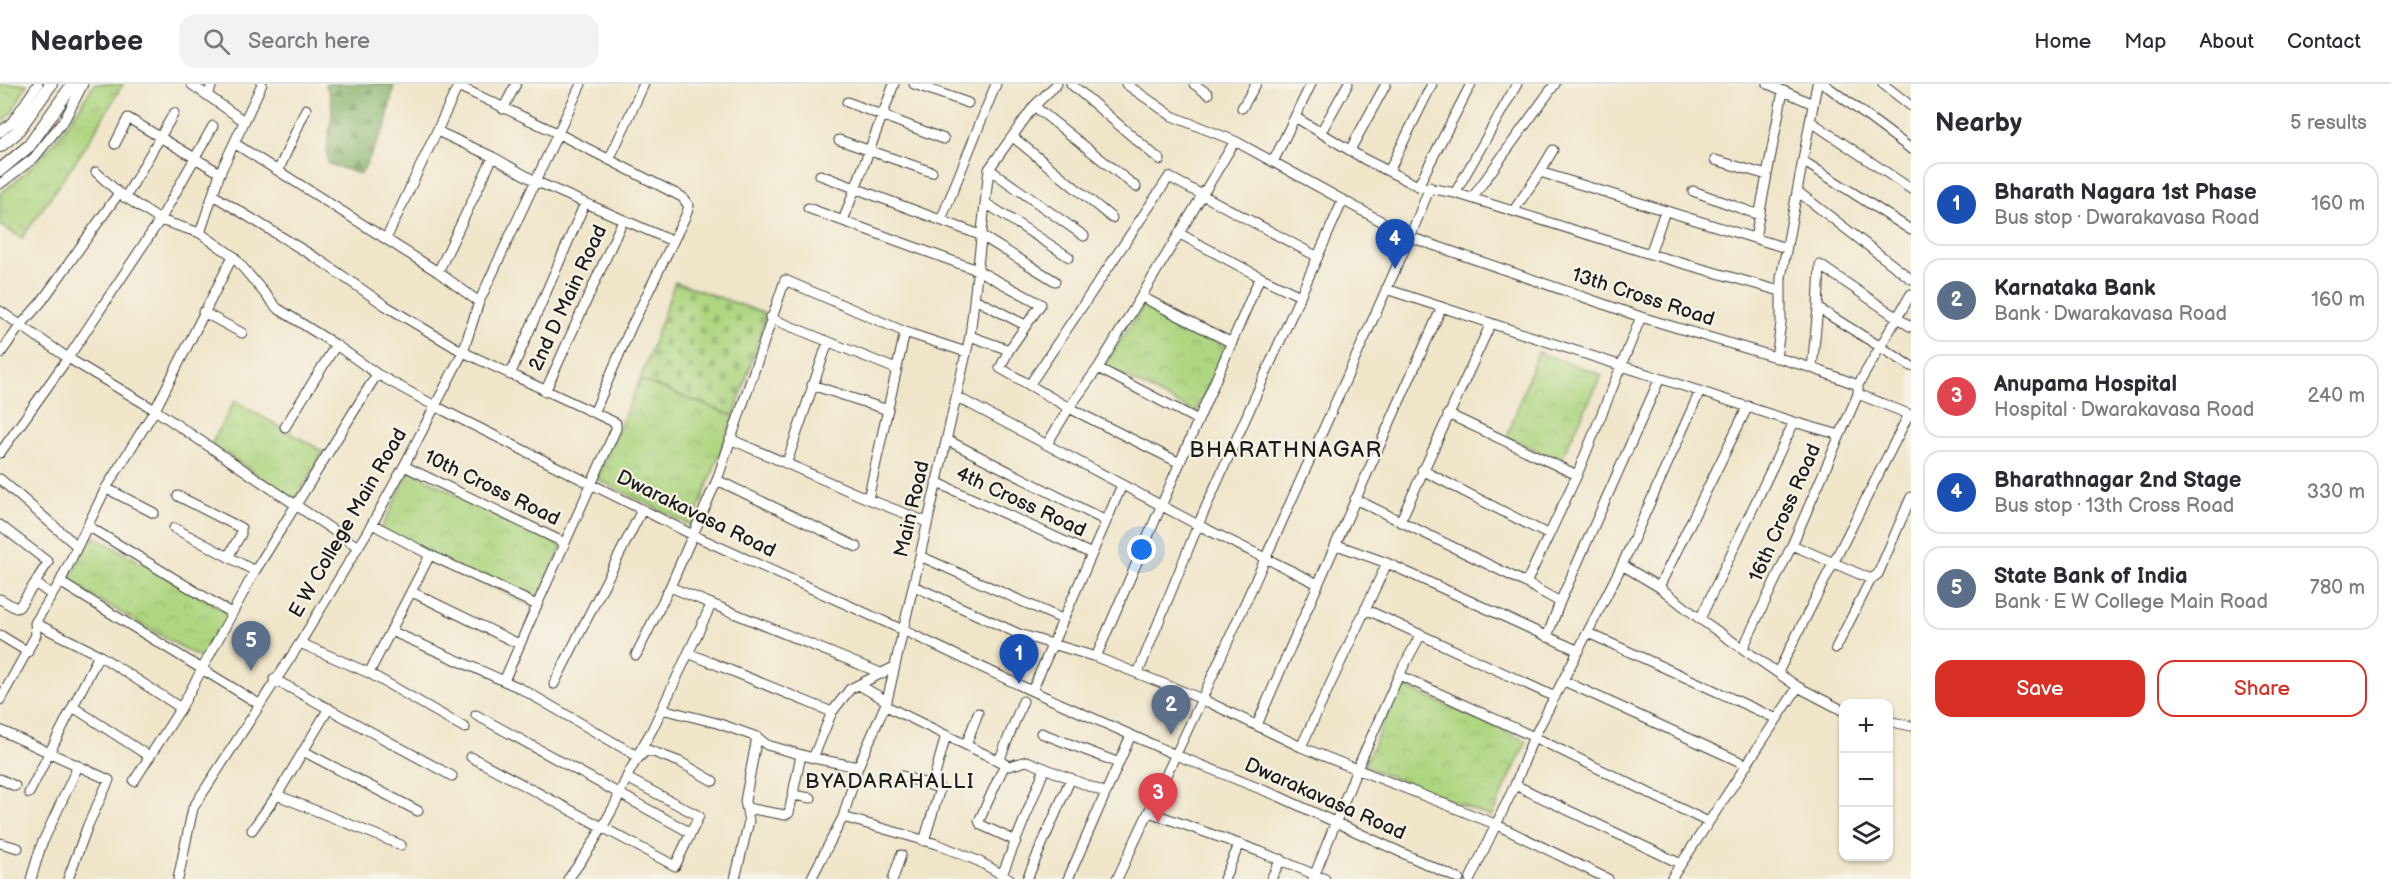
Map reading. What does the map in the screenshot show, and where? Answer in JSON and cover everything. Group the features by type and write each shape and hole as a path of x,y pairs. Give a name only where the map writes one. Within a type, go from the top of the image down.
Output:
{"main road":[{"path":"0,146 16,134 51,84"},
{"path":"0,170 29,146 73,84"}],"street":[{"path":"0,132 12,122 38,84"},
{"path":"0,184 34,158 65,119 83,84"},
{"path":"191,84 244,121"},
{"path":"208,96 212,84"},
{"path":"200,233 220,173 262,84"},
{"path":"503,109 516,84"},
{"name":"E W College Main Road","path":"178,879 193,808 274,679 300,643 404,466 463,352 479,302 581,84"},
{"path":"609,160 644,84"},
{"path":"843,221 894,84"},
{"path":"914,84 968,103"},
{"path":"942,220 996,84"},
{"path":"1058,84 1034,106 989,169 1083,236"},
{"path":"1071,84 1160,160"},
{"name":"13th Cross Road","path":"1126,84 1172,116 1235,141 1410,237 1641,317 1812,368 1910,415"},
{"path":"1136,92 1142,84"},
{"path":"1194,84 1208,94"},
{"path":"1242,108 1256,84"},
{"path":"1273,162 1311,84"},
{"path":"1321,132 1348,84"},
{"path":"1350,150 1386,84"},
{"path":"1389,171 1432,84"},
{"path":"1418,186 1471,84"},
{"path":"1455,193 1517,84"},
{"path":"1472,198 1555,84"},
{"path":"1768,84 1813,104"},
{"path":"1776,358 1781,323 1780,291 1786,248 1817,84"},
{"path":"1824,84 1911,149"},
{"path":"1883,84 1911,106"},
{"path":"1896,94 1902,84"},
{"path":"386,239 458,85 682,197 689,206 686,215 594,413"},
{"path":"1755,238 1783,91"},
{"path":"847,102 944,139"},
{"path":"1034,106 1136,187"},
{"path":"279,169 306,109"},
{"path":"0,354 122,196 161,138 174,113"},
{"path":"1295,117 1350,150 1418,186 1455,193 1514,210 1650,254 1780,291"},
{"path":"115,144 129,118 220,173"},
{"path":"1810,121 1911,189"},
{"path":"0,453 68,358 160,220 213,126"},
{"path":"437,131 493,157 535,182 672,242"},
{"path":"1013,137 1112,218"},
{"path":"839,140 932,172"},
{"path":"1047,444 1098,368 1235,141"},
{"path":"234,143 279,169 438,272 479,302"},
{"path":"1514,210 1553,150"},
{"path":"438,272 493,157"},
{"path":"1715,160 1767,175"},
{"path":"1803,161 1911,230"},
{"name":"Main Road","path":"811,879 843,817 858,767 886,703 970,336 980,235 987,204 989,169"},
{"name":"Dwarakavasa Road","path":"96,172 122,196 160,220 200,233 233,256 277,308 377,374 435,406 693,535 1032,691 1176,755 1278,796 1459,879"},
{"path":"1540,172 1786,248"},
{"path":"820,175 980,235 1055,281"},
{"path":"1030,384 1168,177 1318,257"},
{"path":"1117,879 1202,699 1410,237 1430,187"},
{"path":"1693,191 1759,215"},
{"path":"1797,191 1911,279"},
{"path":"213,195 321,261 386,306 463,352 616,423 616,429 504,681"},
{"path":"1138,673 1198,525 1343,200"},
{"path":"510,375 585,203"},
{"path":"987,204 1069,257"},
{"path":"808,208 977,270 1041,304 1025,325 1000,368 1069,408 1180,463"},
{"path":"1650,254 1665,211"},
{"name":"2nd D Main Road","path":"545,392 624,220"},
{"path":"1180,234 1300,296"},
{"path":"0,700 36,635 35,623 60,582 106,488 155,410 233,256"},
{"path":"1812,368 1820,265 1911,327"},
{"path":"1096,657 1260,277"},
{"path":"636,655 670,587 717,480 784,280 906,332 966,352"},
{"path":"1386,289 1840,435"},
{"name":"16th Cross Road","path":"1743,648 1792,545 1858,389 1911,294"},
{"path":"1142,297 1232,343"},
{"path":"975,299 1025,325"},
{"path":"1257,724 1317,584 1337,545 1355,499 1442,307"},
{"path":"1818,308 1911,366"},
{"path":"0,311 68,358 155,410 358,547"},
{"path":"203,312 242,333"},
{"path":"1527,583 1577,475 1641,317"},
{"path":"770,318 896,369"},
{"path":"1400,522 1491,322"},
{"path":"868,499 906,332"},
{"path":"970,336 1010,350"},
{"path":"787,462 828,342"},
{"path":"285,427 336,345"},
{"path":"1098,368 1198,420"},
{"path":"134,781 181,708 255,571 377,374"},
{"path":"1547,637 1560,602 1659,378"},
{"path":"812,385 888,410"},
{"path":"1470,879 1515,785 1534,737 1622,565 1700,391"},
{"path":"957,397 1198,525 1317,584"},
{"path":"1659,587 1748,406"},
{"path":"1448,414 1577,475"},
{"path":"1778,672 1910,415"},
{"path":"1700,619 1794,422"},
{"path":"730,439 927,522"},
{"path":"947,440 1106,521"},
{"name":"10th Cross Road","path":"404,466 565,543"},
{"path":"1422,470 1549,536"},
{"path":"0,479 77,546"},
{"path":"717,480 857,547"},
{"name":"4th Cross Road","path":"936,482 1092,555"},
{"path":"1032,691 1122,485"},
{"path":"106,488 154,513"},
{"path":"178,496 241,528 241,534 228,557"},
{"path":"1836,648 1871,579 1878,574 1911,497"},
{"path":"1355,499 1527,583 1560,602"},
{"path":"554,684 642,510"},
{"path":"372,524 430,555 537,605"},
{"path":"0,525 48,562 35,584 16,608 0,599"},
{"path":"88,526 231,613"},
{"path":"174,528 255,571"},
{"path":"1337,545 1387,563 1579,651"},
{"path":"1792,545 1871,579"},
{"path":"369,672 430,555"},
{"path":"920,556 1062,619"},
{"path":"1301,747 1387,563"},
{"path":"1622,565 1659,587 1700,619 1797,687 1839,708"},
{"path":"60,582 260,704"},
{"path":"35,584 52,595"},
{"path":"914,586 1019,634 1096,657 1202,699 1301,747 1495,824 1608,879"},
{"path":"670,587 883,674"},
{"path":"412,592 519,644"},
{"path":"28,594 45,606"},
{"path":"568,879 602,828 620,795 711,605"},
{"path":"1365,609 1555,697"},
{"path":"35,623 99,655 181,708"},
{"path":"391,631 504,681 637,756"},
{"path":"1587,633 1777,719"},
{"path":"1315,876 1357,769 1399,675 1421,634"},
{"path":"0,635 28,652"},
{"path":"300,643 369,672 465,728"},
{"path":"688,652 832,712"},
{"path":"29,793 99,655"},
{"path":"813,758 832,712 850,689 894,668"},
{"path":"1399,675 1534,737 1708,822"},
{"path":"274,679 452,776"},
{"path":"1564,681 1747,765"},
{"path":"859,685 886,703 1009,766 1027,761 1106,793"},
{"path":"1671,879 1797,687"},
{"path":"1016,841 981,825 979,821 1023,701"},
{"path":"73,707 150,757"},
{"path":"252,830 277,795 329,708"},
{"path":"662,709 717,723 757,737 767,745 813,758 858,767"},
{"path":"966,745 978,713"},
{"path":"476,715 691,833"},
{"path":"1893,722 1911,726"},
{"path":"0,730 109,780 88,825 68,879"},
{"path":"1041,733 1119,763"},
{"path":"924,841 939,788 935,775 946,735"},
{"path":"1068,879 1131,735"},
{"path":"735,879 749,821 745,801 757,737"},
{"path":"637,756 648,750 680,762 714,781"},
{"path":"303,751 418,811"},
{"path":"747,808 787,814 801,754"},
{"path":"471,757 675,866 699,816 627,778"},
{"path":"31,879 41,846 78,766"},
{"path":"843,817 924,841 978,861 1006,877 1016,841 1045,768"},
{"path":"902,776 939,788"},
{"path":"1028,879 1071,778"},
{"path":"0,779 15,786"},
{"path":"1515,785 1679,864"},
{"path":"277,795 401,845"},
{"path":"793,795 811,798"},
{"path":"1149,812 1281,859 1325,879"},
{"path":"0,843 18,848"},
{"path":"1224,879 1239,845"},
{"path":"893,879 902,855"},
{"path":"1271,879 1281,859"}],"green space":[{"path":"0,84 27,84 10,115 0,124"},
{"path":"94,84 123,84 86,146 22,238 0,225 0,194 53,144"},
{"path":"325,84 394,84 386,125 361,174 328,164 327,152 332,105"},
{"path":"675,282 767,314 734,416 640,380"},
{"path":"1143,306 1226,347 1196,413 1104,366"},
{"path":"1538,352 1602,375 1560,461 1507,437"},
{"path":"640,380 734,416 692,526 597,479"},
{"path":"235,401 324,452 295,500 211,444"},
{"path":"410,471 562,547 533,607 380,531"},
{"path":"94,536 231,614 204,660 67,582"},
{"path":"1401,685 1527,741 1491,817 1364,766"}],"place":[{"name":"Bharathnagar 2nd Stage","path":"1395,269"},
{"name":"State Bank of India","path":"251,671"},
{"name":"Bharath Nagara 1st Phase","path":"1019,684"},
{"name":"Karnataka Bank","path":"1171,735"},
{"name":"Anupama Hospital","path":"1158,823"}],"district":[{"name":"BHARATHNAGAR","path":"1286,450"},
{"name":"BYADARAHALLI","path":"890,781"}]}
